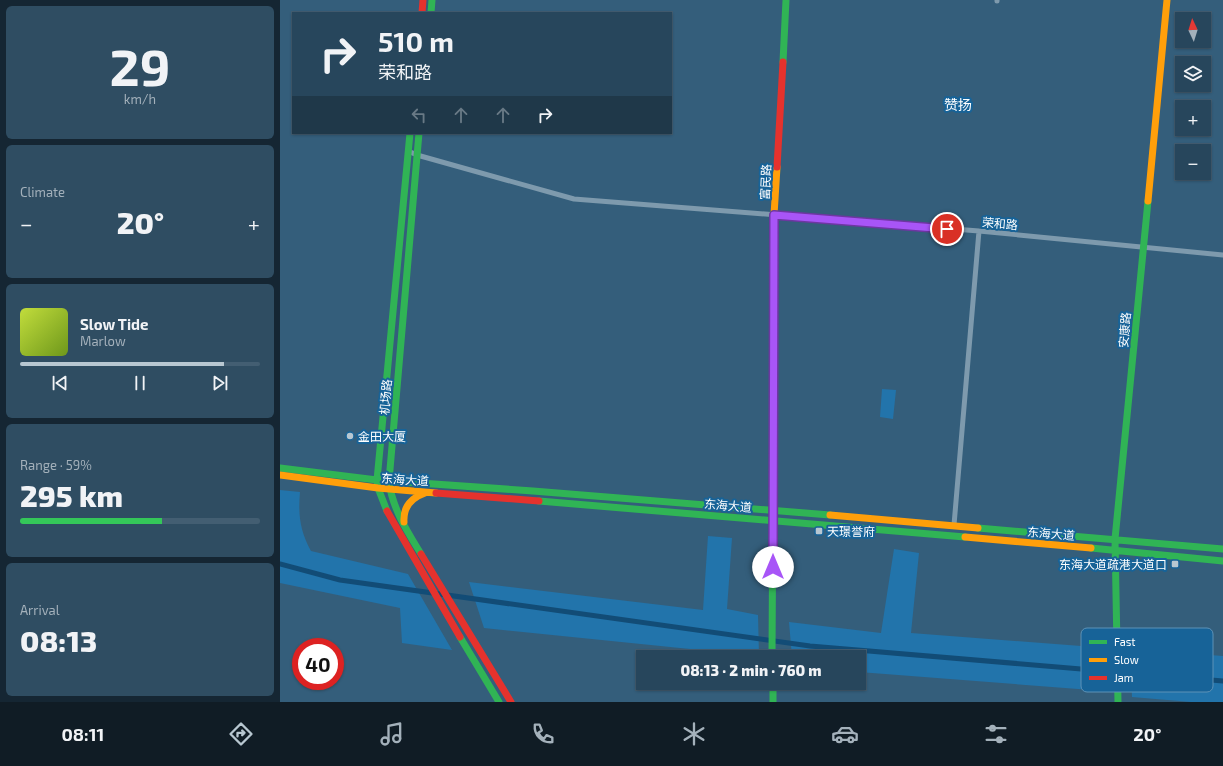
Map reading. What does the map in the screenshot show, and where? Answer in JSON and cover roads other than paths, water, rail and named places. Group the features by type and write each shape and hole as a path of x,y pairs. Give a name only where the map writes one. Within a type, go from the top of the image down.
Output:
{"main road":[{"path":"422,12 423,0"},
{"path":"431,12 432,0"},
{"name":"富民路","path":"772,650 774,215 786,0"},
{"name":"安康路","path":"1116,628 1115,539 1167,0"},
{"name":"机场路","path":"410,134 378,484 384,505 499,702"},
{"name":"机场路","path":"419,134 389,485 395,507 404,525 511,702"},
{"name":"东海大道","path":"280,468 378,484"},
{"name":"东海大道","path":"280,475 389,485 773,510 1223,549"},
{"name":"东海大道","path":"389,485 429,492 773,520 1223,561"},
{"path":"404,525 404,510 407,504 413,497 429,492"},
{"path":"773,690 773,702"}],"street":[{"name":"荣和路","path":"408,150 417,155 574,199 979,231 1223,255"},
{"path":"954,525 979,231"}],"waterway":[{"path":"280,564 340,580 810,646 1081,669"},
{"path":"1213,680 1223,681"}],"place":[{"name":"金田大厦","path":"350,436"},
{"name":"天璟誉府","path":"819,531"},
{"name":"东海大道疏港大道口","path":"1175,564"}],"district":[{"name":"赞扬","path":"958,104"}]}
